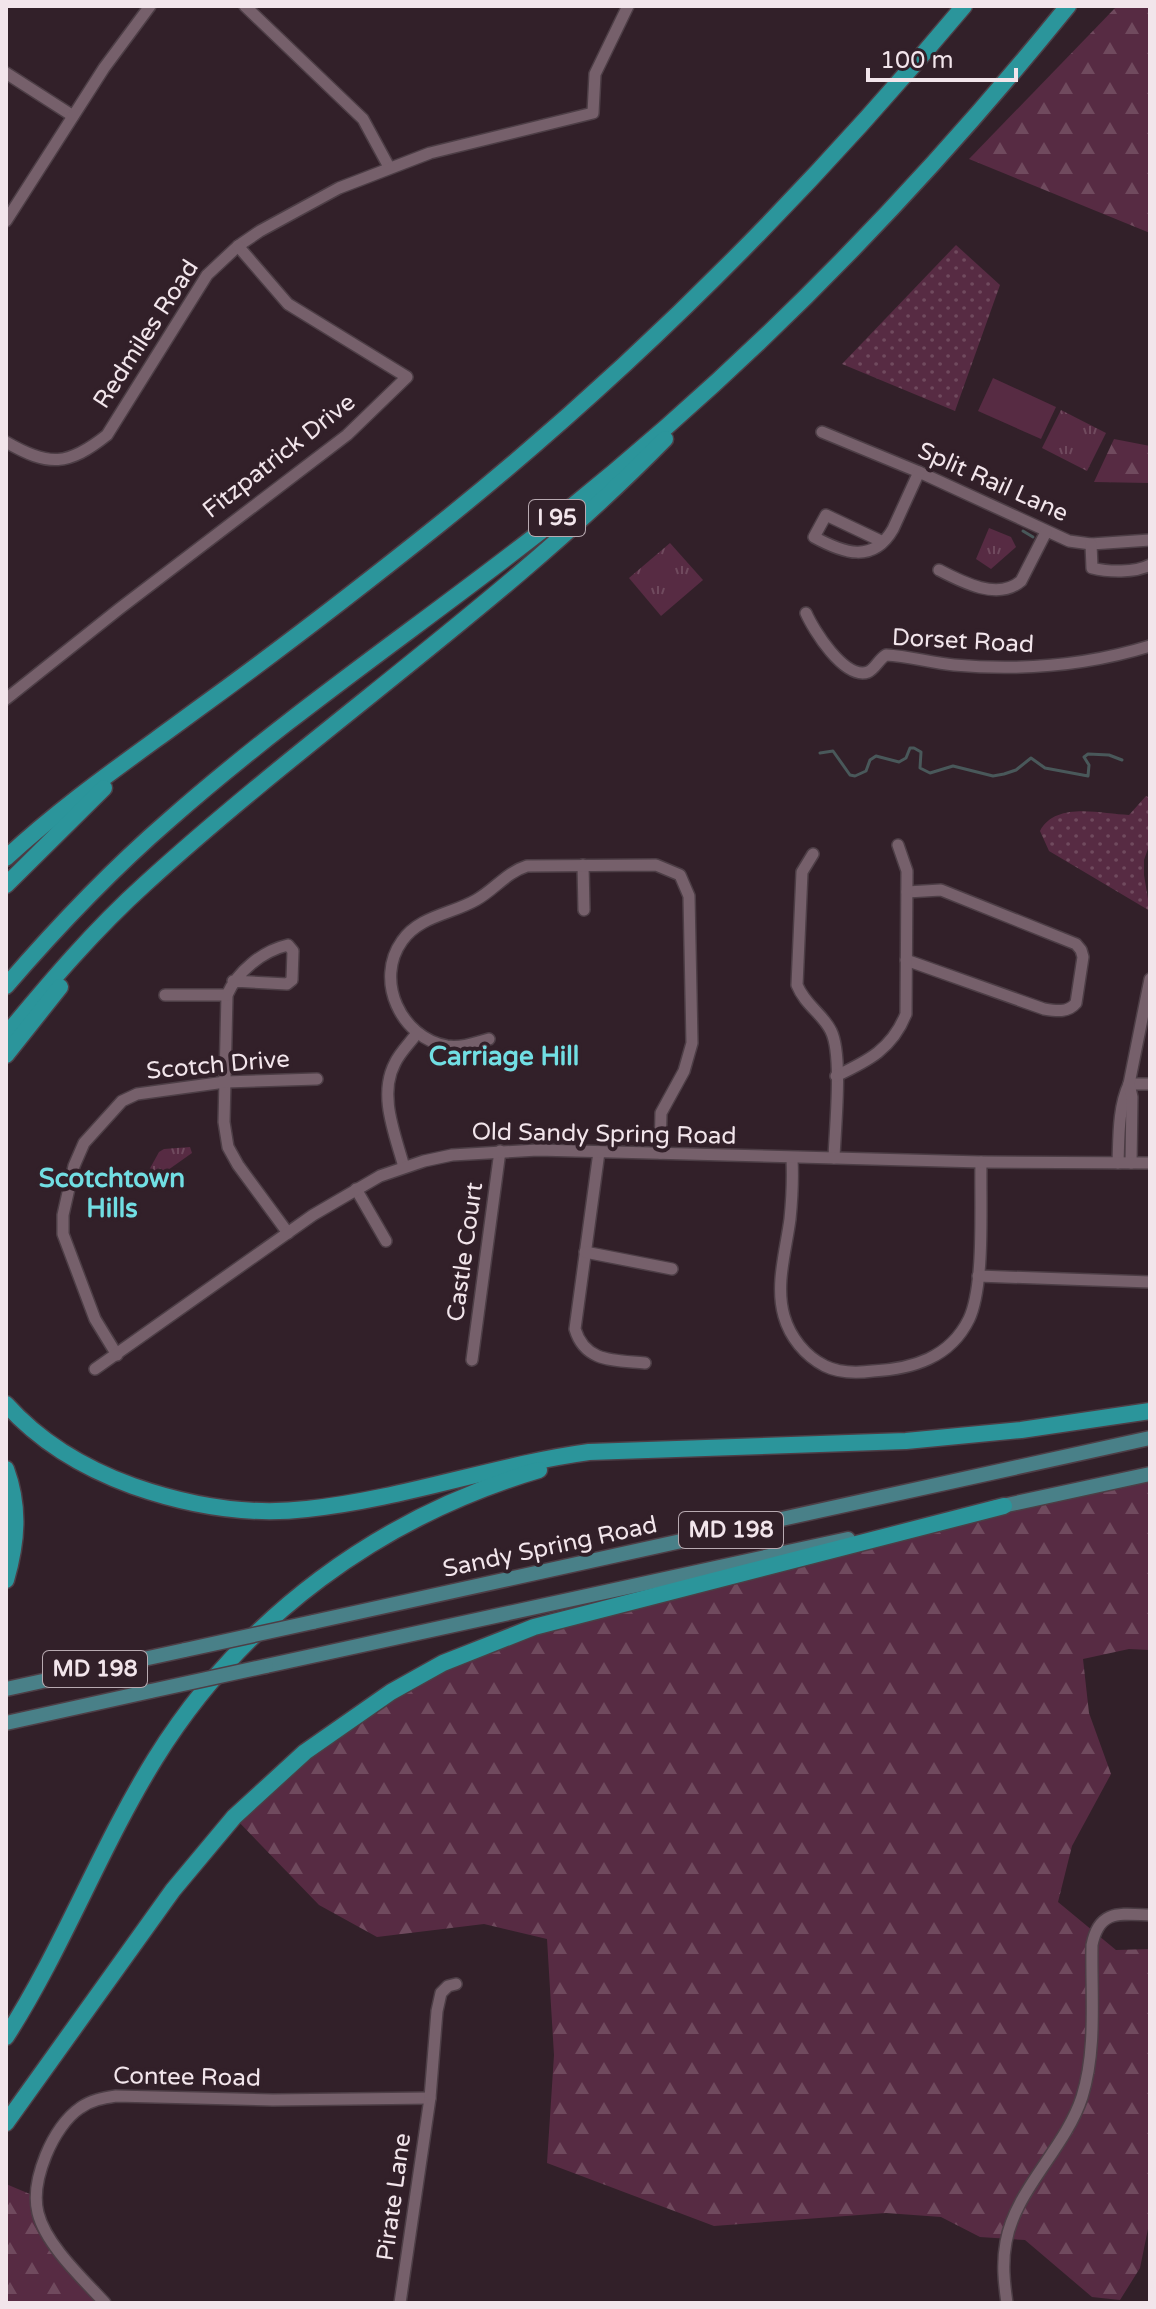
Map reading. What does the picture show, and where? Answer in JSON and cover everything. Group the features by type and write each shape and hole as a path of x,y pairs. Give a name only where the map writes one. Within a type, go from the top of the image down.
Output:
{"highway":[{"path":"6,885 124,770 463,505 637,354 796,198 889,96 964,6"},
{"name":"I 95","path":"6,986 70,914 169,819 236,764 551,523 742,358 886,215 1068,6"},
{"path":"6,1035 61,970 123,905 255,790 489,600 560,538 627,478 742,358"},
{"path":"6,858 52,816 197,710"},
{"path":"6,1055 100,940 182,857 255,790"},
{"path":"6,1404 50,1443 120,1481 178,1501 230,1509 283,1510 319,1508 551,1458 625,1449 906,1441 1021,1430 1150,1411"},
{"path":"6,2037 155,1759 215,1677 268,1620 345,1559 399,1527 458,1498 552,1467 614,1454 670,1448"},
{"path":"6,1469 16,1512 13,1556 6,1580"},
{"path":"6,2123 173,1890 234,1817 305,1752 391,1692 443,1663 534,1627 1004,1506"}],"main road":[{"name":"Sandy Spring Road","path":"6,1689 1150,1438"},
{"name":"MD 198","path":"6,1723 1150,1474"}],"street":[{"path":"6,221 121,43 150,6"},
{"path":"245,6 363,119 389,167"},
{"name":"Redmiles Road","path":"6,442 37,459 52,461 84,453 107,435 127,408 207,275 238,246 339,188 389,167 465,143 593,113 595,74 628,6"},
{"path":"6,73 73,116"},
{"name":"Fitzpatrick Drive","path":"6,699 347,435 407,377 288,304 238,246"},
{"name":"Split Rail Lane","path":"822,432 1076,543 1150,540"},
{"path":"883,542 826,515 814,537 836,549 851,552 865,552 883,542 893,529 919,472"},
{"path":"939,570 967,584 987,589 1007,588 1021,581 1046,532"},
{"path":"1091,544 1092,568 1102,571 1150,565"},
{"name":"Dorset Road","path":"806,613 828,650 851,668 863,672 869,671 886,655 974,667 1044,667 1085,663 1150,646"},
{"path":"836,1076 869,1059 886,1046 899,1032 906,1014 907,871 898,845"},
{"path":"813,854 802,872 797,985 803,1000 831,1029 836,1049 834,1158"},
{"path":"489,1039 455,1046 437,1043 417,1033 399,1011 391,986 396,953 406,935 434,916 477,900 519,868 535,865 656,865 680,875 687,888 692,1043 684,1071 661,1113 660,1153"},
{"path":"583,865 584,910"},
{"path":"906,960 1044,1009 1063,1010 1072,1008 1076,1003 1083,957 1076,944 941,890 907,892"},
{"path":"233,981 287,984 292,980 293,951 288,945 269,953 244,970 233,981 227,995 224,1122 228,1147 238,1165 288,1233"},
{"path":"1118,1163 1124,1095 1129,1084 1150,979"},
{"path":"165,995 227,995"},
{"path":"404,1167 389,1113 388,1091 395,1061 417,1033"},
{"name":"Scotch Drive","path":"117,1355 95,1319 64,1242 63,1215 79,1151 126,1098 225,1082 317,1079"},
{"path":"1129,1084 1150,1084"},
{"path":"1129,1084 1132,1097 1131,1163"},
{"name":"Old Sandy Spring Road","path":"95,1369 356,1189 404,1167 452,1155 500,1151 599,1152 792,1159 1150,1163"},
{"name":"Castle Court","path":"472,1360 500,1151"},
{"path":"599,1152 575,1329 585,1349 597,1358 645,1363"},
{"path":"792,1159 792,1200 781,1281 781,1306 795,1340 807,1353 824,1366 857,1372 913,1366 935,1356 951,1344 968,1321 978,1276 981,1162"},
{"path":"356,1189 386,1241"},
{"path":"585,1252 672,1269"},
{"path":"978,1276 1150,1282"},
{"path":"1007,2303 1003,2271 1006,2239 1022,2199 1070,2129 1090,2061 1094,1931 1101,1922 1115,1914 1150,1915"},
{"name":"Pirate Lane","path":"400,2303 430,2098 437,2011 441,1993 448,1986 456,1984"},
{"name":"Contee Road","path":"105,2303 63,2257 38,2213 39,2177 44,2161 53,2138 79,2108 97,2099 116,2096 273,2100 430,2098"}],"green space":[{"path":"1117,6 1150,6 1150,233 969,159"},
{"path":"956,245 1000,285 955,411 842,364"},
{"path":"993,378 1056,407 1041,439 978,411"},
{"path":"1061,410 1106,433 1087,471 1042,448"},
{"path":"1114,439 1150,446 1150,483 1094,482"},
{"path":"989,528 1011,537 1016,547 991,569 976,559"},
{"path":"670,543 703,580 661,616 629,578"},
{"path":"1146,796 1150,798 1150,843 1144,860 1144,875 1150,911 1049,851 1040,831 1047,822 1068,812 1129,815"},
{"path":"190,1147 192,1153 144,1187 142,1183 159,1152"},
{"path":"1150,1474 1150,1650 1129,1649 1083,1659 1089,1713 1111,1774 1072,1846 1058,1902 1116,1950 1150,1949 1150,2219 1140,2268 1120,2300 1092,2297 1025,2240 980,2237 941,2217 886,2213 714,2226 547,2163 554,2055 547,1939 484,1924 377,1937 319,1905 234,1817 305,1752 491,1642"},
{"path":"6,2184 37,2197 63,2257 103,2303 6,2303"}],"waterway":[{"path":"1023,531 1033,537"},
{"path":"820,753 833,751 850,775 855,776 866,771 870,760 876,756 899,762 906,758 910,748 921,752 920,768 930,773 953,766 993,776 1016,770 1031,758 1045,768 1088,776 1089,765 1084,757 1088,754 1109,755 1122,760"}],"district":[{"name":"Carriage Hill","path":"504,1056"},
{"name":"Scotchtown Hills","path":"112,1193"}]}
